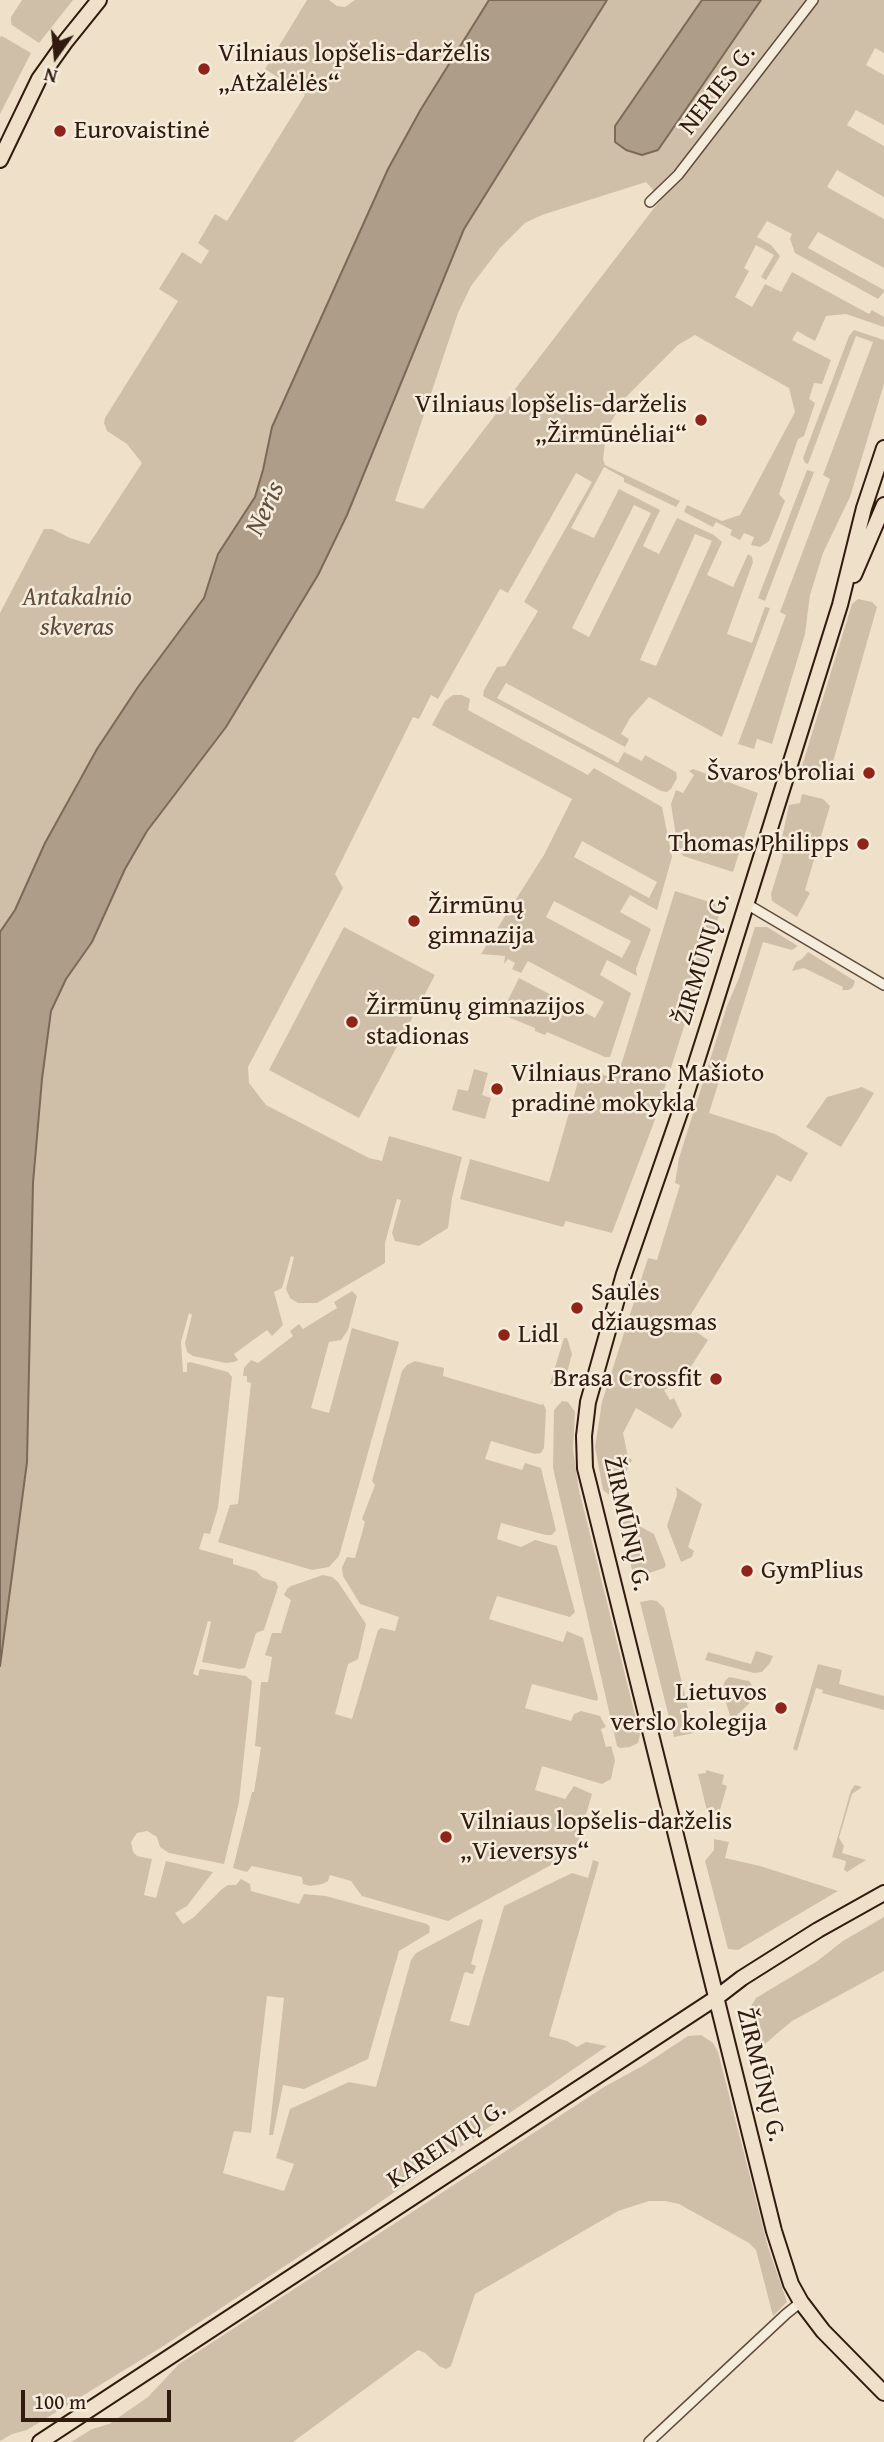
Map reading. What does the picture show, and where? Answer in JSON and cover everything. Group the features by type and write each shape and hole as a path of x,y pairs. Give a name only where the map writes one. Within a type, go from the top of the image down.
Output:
{"main road":[{"path":"0,160 39,79 99,0"},
{"name":"ŽIRMŪNŲ G.","path":"884,448 878,486 686,1095 624,1274 588,1402 584,1436 590,1488 774,2231 791,2284 801,2302 823,2331 884,2393"},
{"name":"ŽIRMŪNŲ G.","path":"840,605 884,505"},
{"name":"KAREIVIŲ G.","path":"40,2442 818,1930 884,1893"}],"street":[{"name":"NERIES G.","path":"650,202 678,175 813,0"},
{"path":"745,903 884,985"},
{"path":"649,2442 801,2302"}],"green space":[{"path":"22,0 73,0 39,43 12,25 11,17"},
{"name":"Antakalnio skveras","path":"307,0 329,0 337,6 345,7 355,0 489,0 421,109 388,169 272,427 255,497 218,554 204,598 138,687 79,779 45,843 15,910 0,932 0,613 44,529 52,529 89,544 142,463 127,444 107,431 105,418 178,301 159,289 182,252 201,264 209,251 198,243 215,214 227,221 305,95 265,69"},
{"path":"607,0 702,0 618,121 658,150 761,0 884,0 884,53 875,48 866,65 884,75 884,125 856,110 847,125 884,146 884,197 837,170 827,187 884,219 884,268 818,232 808,248 884,292 878,299 795,253 790,239 792,234 767,221 757,237 771,245 780,256 766,280 761,277 774,255 756,245 744,268 749,271 735,297 752,307 765,284 781,292 792,272 869,314 872,310 884,317 884,327 846,314 826,316 815,341 797,331 792,340 831,360 822,384 814,383 809,399 815,403 804,436 798,439 779,494 785,501 769,541 760,547 751,545 754,537 744,533 740,540 730,535 732,530 716,522 713,527 684,512 687,505 722,521 740,515 795,412 789,388 695,335 678,345 625,398 607,429 603,459 605,465 680,501 676,507 624,482 624,478 604,467 571,528 594,538 619,489 660,510 643,546 659,554 677,518 714,535 722,542 707,575 733,587 748,554 752,557 753,562 727,634 752,643 765,607 770,608 722,737 649,697 630,718 621,734 629,739 625,747 506,683 497,698 618,763 624,752 642,761 645,755 676,772 677,778 671,789 667,792 661,791 483,696 497,667 505,666 538,611 524,602 592,482 576,473 508,593 500,589 438,699 431,695 419,719 413,717 335,874 343,888 248,1067 249,1083 266,1105 369,1158 382,1161 389,1136 462,1157 448,1228 419,1246 395,1241 392,1233 401,1200 397,1199 385,1243 385,1263 317,1303 298,1303 290,1298 286,1289 294,1257 291,1256 282,1288 274,1292 283,1325 272,1336 267,1330 234,1354 238,1360 234,1362 226,1363 193,1356 187,1352 185,1343 192,1315 189,1313 181,1342 183,1372 187,1372 187,1363 190,1362 228,1372 232,1377 218,1508 210,1534 204,1533 199,1549 233,1559 233,1564 256,1571 263,1578 276,1582 278,1587 264,1630 256,1633 245,1668 202,1662 211,1622 208,1621 193,1674 198,1676 200,1669 246,1676 252,1681 239,1802 224,1864 169,1853 160,1847 157,1837 147,1831 137,1833 131,1842 133,1852 137,1856 152,1859 144,1895 156,1898 166,1861 213,1872 187,1906 175,1913 183,1924 194,1917 222,1889 228,1885 236,1885 241,1879 250,1884 251,1891 299,1904 304,1894 326,1896 430,1927 429,1933 399,1951 368,2059 304,2089 283,2085 273,2135 269,2135 284,1998 267,1996 251,2133 234,2131 223,2173 284,2191 294,2164 276,2158 290,2109 349,2082 376,2087 411,1960 416,1953 480,1919 483,1920 471,1964 476,1966 473,1974 464,1974 450,2021 469,2026 504,1906 572,1873 588,1878 593,1860 599,1862 549,2036 577,2047 586,2042 607,2046 344,2227 165,2345 27,2430 0,2441 0,1666 27,1462 33,1183 51,1011 66,979 92,942 125,869 147,831 226,727 318,575 347,515 464,229","holes":["646,182 661,199 423,509 395,501 458,313 471,286 500,248 525,223 542,215","634,505 651,513 589,637 572,628","695,534 712,541 656,666 640,660"]},
{"path":"0,37 31,53 0,114"},
{"path":"854,330 884,340 884,384 850,497 823,553 810,595 805,634 772,744 757,739 754,749 738,744 786,615 780,612 830,479 823,475 873,342 856,336 808,464 805,463 803,458 849,336"},
{"path":"807,470 814,472 765,601 758,598"},
{"path":"858,599 872,602 877,607 829,776 821,782 810,778 802,766 852,604"},
{"path":"453,695 462,695 470,699 468,710 588,775 594,768 662,807 672,857 657,910 630,895 620,912 651,929 636,969 637,976 607,960 600,975 631,993 610,1057 547,1032 545,1035 501,1014 519,978 595,1018 604,1002 528,961 521,973 512,969 515,963 508,959 504,964 505,956 481,954 544,855 572,799 432,725 445,701","holes":["582,841 657,882 649,898 574,857","554,901 631,941 622,958 546,917"]},
{"path":"693,769 758,793 733,872 683,856 678,849 671,804 676,790 683,793 694,775 689,771"},
{"path":"802,794 823,799 830,806 805,890 810,893 797,917 772,901 771,894 783,855 779,852 789,805 800,803"},
{"path":"675,891 722,906 653,1125 612,1233 566,1221 563,1227 460,1199 470,1159 549,1182 582,1068 607,1076 610,1073 618,1075"},
{"name":"Žirmūnų gimnazijos stadionas","path":"344,927 435,975 359,1118 269,1070"},
{"path":"755,927 767,927 798,946 792,950 763,942 709,1113 775,1134 808,1153 791,1182 777,1175 685,1324 708,1340 683,1379 664,1390 670,1400 674,1398 682,1415 672,1429 636,1408 623,1433 628,1457 632,1460 615,1493 608,1494 603,1490 595,1447 602,1402 648,1258 657,1260 680,1185 675,1183 679,1158"},
{"path":"808,952 855,981 853,987 842,990 843,987 804,968 792,971 796,962"},
{"path":"474,1069 488,1073 482,1095 491,1098 485,1119 452,1110 458,1089 468,1091"},
{"path":"862,1087 874,1093 841,1147 806,1127 827,1097"},
{"path":"352,1291 357,1296 348,1330 341,1340 329,1342 311,1408 329,1413 352,1328 399,1342 339,1556 329,1567 312,1570 218,1542 230,1505 238,1504 251,1383 247,1382 247,1376 243,1376 244,1368 251,1360 258,1363 293,1336 290,1331 299,1324 303,1329 337,1308 334,1302"},
{"path":"564,1338 567,1338 572,1354 563,1388 550,1384"},
{"path":"415,1361 444,1368 443,1376 542,1405 543,1403 546,1410 544,1448 541,1453 535,1454 491,1441 485,1459 522,1470 525,1463 541,1468 556,1530 552,1535 546,1535 501,1523 497,1539 521,1547 535,1540 557,1546 575,1612 570,1617 497,1596 489,1619 563,1642 567,1631 583,1638 597,1701 532,1684 525,1708 571,1721 574,1714 581,1711 600,1716 606,1727 601,1729 606,1747 611,1746 615,1760 611,1779 602,1784 542,1766 535,1790 565,1799 574,1786 592,1794 575,1852 448,1921 362,1896 351,1881 330,1875 328,1881 310,1886 303,1884 302,1877 252,1866 247,1872 233,1868 254,1792 261,1747 255,1746 261,1682 268,1682 272,1657 265,1655 272,1633 281,1633 291,1600 284,1595 287,1589 323,1575 332,1577 366,1624 358,1659 348,1664 335,1714 352,1719 378,1630 381,1628 395,1631 399,1617 360,1604 343,1576 342,1567 347,1557 355,1558 365,1522 362,1519 375,1485 372,1481 402,1371"},
{"path":"562,1401 568,1402 575,1412 573,1449 579,1490 640,1735 638,1743 630,1747 617,1746 553,1468 554,1410"},
{"path":"676,1487 702,1504 688,1547 694,1551 692,1557 681,1562 667,1526 677,1495"},
{"path":"619,1515 654,1534 666,1565 664,1568 634,1578"},
{"path":"657,1601 664,1608 694,1733 674,1737 640,1602"},
{"path":"756,1651 773,1656 762,1672 754,1673 705,1660 708,1652 751,1664"},
{"path":"818,1664 842,1670 839,1684 884,1696 884,1710 822,1693 823,1690 816,1688 797,1751 793,1749"},
{"path":"729,1677 749,1681 756,1691 753,1700 735,1717 730,1716 722,1689"},
{"path":"706,1770 724,1775 722,1784 727,1786 717,1820 709,1819 698,1774 706,1773"},
{"path":"855,1785 862,1787 852,1794 839,1838 844,1846 842,1853 866,1860 847,1872 844,1870 846,1861 832,1857 851,1790"},
{"path":"714,1839 729,1842 725,1858 760,1866 838,1891 738,1950 728,1949 705,1861 714,1850"},
{"path":"884,1917 884,1971 792,2021 759,2049 750,2008 756,1998"},
{"path":"701,2035 713,2043 718,2052 768,2247 787,2302 773,2316 756,2250 749,2243 679,2204 649,2201 618,2211 475,2294 451,2366 446,2369 439,2366 418,2350 293,2442 71,2442 92,2429 109,2424 148,2397 179,2364 604,2087 688,2036"}],"water":[{"name":"Neris","path":"489,0 607,0 464,229 347,515 318,575 226,727 147,831 125,869 92,942 66,979 51,1011 33,1183 27,1462 0,1666 0,932 15,910 45,843 97,749 138,687 204,598 218,554 255,497 272,427 388,169 421,109"},
{"path":"702,0 761,0 658,150 642,155 626,150 615,142 615,126"}],"place":[{"name":"Vilniaus lopšelis-darželis „Atžalėlės“","path":"204,69"},
{"name":"Eurovaistinė","path":"60,131"},
{"name":"Vilniaus lopšelis-darželis „Žirmūnėliai“","path":"701,420"},
{"name":"Švaros broliai","path":"869,773"},
{"name":"Thomas Philipps","path":"863,844"},
{"name":"Žirmūnų gimnazija","path":"414,921"},
{"name":"Žirmūnų gimnazijos stadionas","path":"352,1022"},
{"name":"Vilniaus Prano Mašioto pradinė mokykla","path":"497,1089"},
{"name":"Saulės džiaugsmas","path":"577,1308"},
{"name":"Lidl","path":"504,1335"},
{"name":"Brasa Crossfit","path":"716,1379"},
{"name":"GymPlius","path":"747,1571"},
{"name":"Lietuvos verslo kolegija","path":"781,1708"},
{"name":"Vilniaus lopšelis-darželis „Vieversys“","path":"446,1837"}]}
